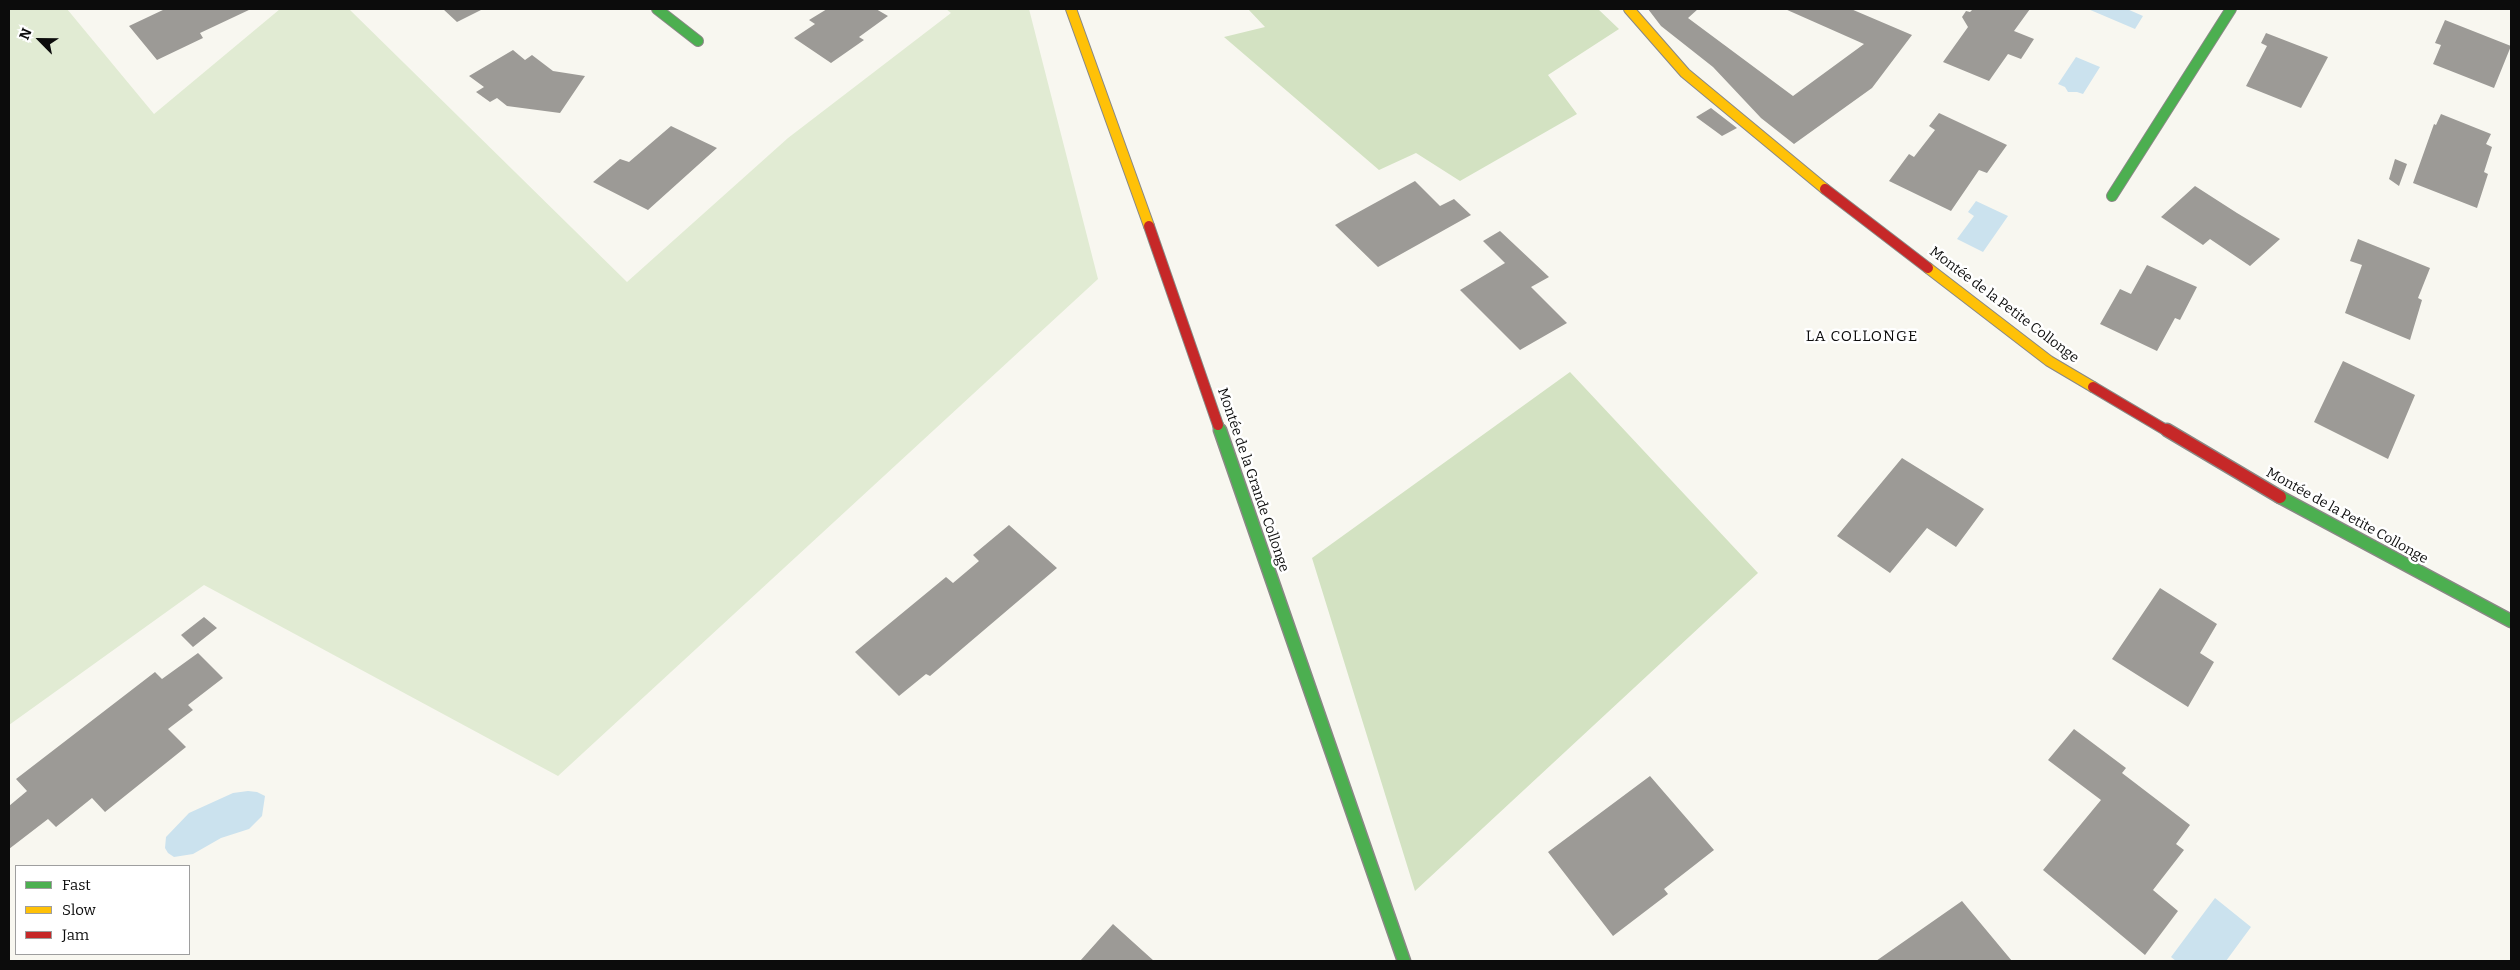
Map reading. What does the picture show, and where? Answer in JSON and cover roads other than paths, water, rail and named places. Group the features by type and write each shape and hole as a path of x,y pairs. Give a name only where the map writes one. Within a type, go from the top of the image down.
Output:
{"street":[{"path":"657,9 698,41"},
{"name":"Montée de la Grande Collonge","path":"1071,9 1145,214 1404,961"},
{"name":"Montée de la Petite Collonge","path":"1629,9 1685,73 1815,181 2049,361 2316,518 2511,621"},
{"path":"2112,196 2232,9"}],"water":[{"path":"2088,9 2127,9 2143,16 2135,29"},
{"path":"2076,57 2100,67 2083,94 2068,92 2065,87 2058,84"},
{"path":"1976,201 2008,216 1983,252 1957,239 1974,216 1968,212"},
{"path":"257,792 265,796 262,816 249,829 221,838 193,854 174,857 168,853 165,848 166,837 189,813 233,793"},
{"path":"2215,898 2251,927 2226,961 2176,961 2171,957"}],"district":[{"name":"LA COLLONGE","path":"1862,337"}]}
